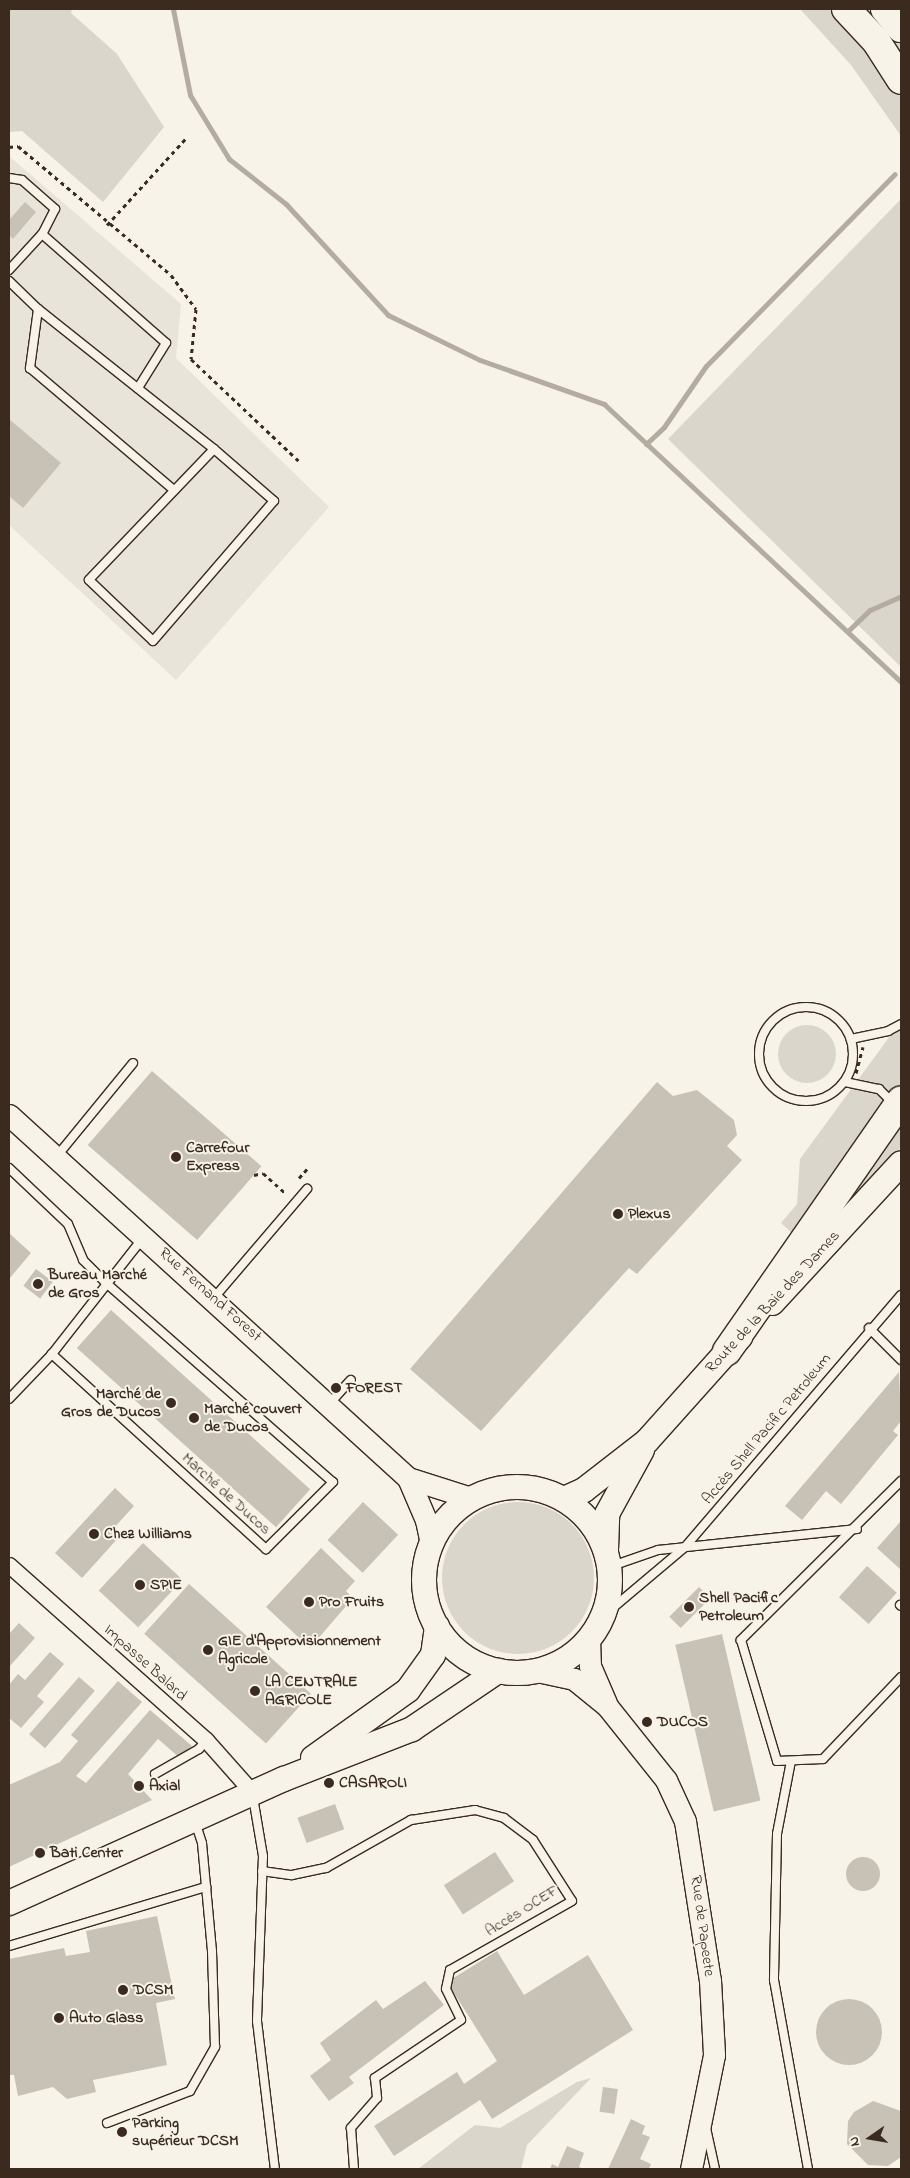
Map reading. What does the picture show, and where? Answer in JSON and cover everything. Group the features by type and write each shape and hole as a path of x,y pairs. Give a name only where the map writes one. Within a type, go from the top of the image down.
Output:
{"highway":[{"path":"846,9 876,41 901,80"},
{"path":"885,9 901,28"},
{"path":"727,1351 899,1105"}],"main road":[{"name":"Route de la Baie des Dames","path":"564,1499 584,1490 646,1441 901,1163"},
{"name":"Route de la Baie des Dames","path":"602,1617 607,1559 607,1514 646,1441"},
{"path":"602,1617 589,1639 566,1659 537,1671 498,1671 460,1652 436,1626 426,1600 424,1572 431,1544 447,1518 471,1498 516,1486 564,1499 582,1513 607,1559"},
{"path":"284,1779 408,1690 433,1655 436,1626"},
{"path":"9,1903 284,1779 412,1728 498,1671"}],"street":[{"name":"Rue Fernand Forest","path":"9,1116 330,1403 408,1478 426,1520 431,1544"},
{"name":"Rue Fernand Forest","path":"408,1478 471,1498"},
{"name":"Impasse Balard","path":"9,1565 206,1740 253,1793"},
{"name":"Rue de Papeete","path":"589,1639 590,1666 607,1706"},
{"name":"Rue de Papeete","path":"537,1671 574,1679 607,1706 666,1780 686,1822 710,1980 714,2055 703,2119 690,2168"}],"lane":[{"path":"9,178 22,180 55,209 42,234 9,270"},
{"path":"42,234 166,343 138,388"},
{"path":"9,282 38,309 214,449 274,501 153,641 89,580 214,449"},
{"path":"38,309 30,368 174,490"},
{"path":"800,1008 823,1010 835,1017 851,1039 851,1069 845,1082 822,1099 808,1101 784,1095 767,1080 759,1050 769,1025 779,1015 800,1008"},
{"path":"851,1039 888,1032 901,1024"},
{"path":"56,1158 133,1063"},
{"path":"845,1082 879,1089 899,1105"},
{"name":"Marché de Ducos","path":"9,1168 68,1224 83,1260 333,1482 266,1549 52,1354"},
{"path":"213,1299 307,1188"},
{"path":"9,1399 52,1354 106,1282 144,1237"},
{"name":"Accès Shell Pacific Petroleum","path":"602,1617 685,1547 869,1328 901,1295"},
{"path":"869,1328 901,1360"},
{"path":"330,1403 351,1380"},
{"path":"901,1481 857,1529 741,1640 777,1762 823,1759 901,1676"},
{"path":"607,1559 685,1547 857,1529"},
{"path":"155,1774 199,1749 206,1740"},
{"path":"791,1761 777,1834 774,1980 808,2169"},
{"path":"253,1793 262,1871 257,2021 276,2169"},
{"name":"Accès OCEF","path":"262,1871 292,1875 326,1868 411,1820 474,1810 504,1818 533,1840 572,1900 450,1970 446,1989 461,2020 376,2078 377,2098 351,2128 354,2169"},
{"path":"107,2123 190,2091 214,2047 217,2022 206,1887 202,1843 194,1819"},
{"path":"9,1946 206,1887"},
{"path":"703,2119 715,2169"}],"path":[{"path":"107,225 187,137"},
{"path":"9,147 18,146 107,225 171,275 196,309 191,360 299,462"},
{"path":"853,1085 863,1048 871,1046"},
{"path":"254,1175 263,1173 286,1194"}],"shaded area":[{"path":"9,9 72,9 71,13 117,54 164,127 103,202 22,131 9,132"},
{"path":"800,9 901,9 901,136 851,65"},
{"path":"9,156 181,304 176,358 329,507 176,680 9,525"},
{"path":"901,199 901,667 668,439"},
{"path":"901,1021 901,1147 809,1249 781,1223 797,1204 800,1159"},
{"path":"807,1025 823,1030 831,1038 836,1054 831,1070 823,1078 807,1083 791,1078 783,1070 778,1054 783,1038 791,1030"},
{"path":"518,1502 547,1508 572,1524 588,1549 594,1578 588,1607 572,1632 547,1648 518,1654 489,1648 464,1632 448,1607 442,1578 448,1549 464,1524 489,1508"},
{"path":"591,2078 527,2145 521,2169 418,2169 475,2125 500,2128 577,2082"}],"building":[{"path":"25,202 36,212 13,239 9,235 9,220"},
{"path":"9,419 61,463 23,508 9,496"},
{"name":"Carrefour Express","path":"152,1071 261,1166 197,1240 88,1145"},
{"name":"Plexus","path":"657,1082 673,1096 697,1090 734,1120 737,1135 727,1146 742,1160 637,1274 629,1268 481,1431 410,1369"},
{"path":"9,1233 31,1253 9,1279"},
{"name":"Bureau Marché de Gros","path":"36,1269 53,1282 40,1298 23,1286"},
{"name":"Marché couvert de Ducos","path":"111,1310 310,1489 276,1527 77,1348"},
{"path":"899,1372 901,1421 893,1431 898,1435 841,1504 826,1491 802,1520 785,1506"},
{"name":"Chez Williams","path":"115,1488 134,1506 112,1530 119,1537 82,1578 55,1553"},
{"path":"363,1502 398,1535 363,1573 328,1540"},
{"path":"901,1521 901,1570 877,1548"},
{"name":"SPIE","path":"143,1543 182,1580 138,1627 99,1591"},
{"name":"Pro Fruits","path":"321,1548 355,1581 346,1591 353,1598 310,1648 266,1607"},
{"path":"867,1566 897,1593 869,1624 839,1597"},
{"path":"189,1584 311,1694 266,1744 144,1634"},
{"name":"Shell Pacific Petroleum","path":"699,1587 710,1598 681,1628 669,1617"},
{"path":"19,1623 35,1638 9,1667 9,1634"},
{"path":"722,1634 760,1801 714,1811 675,1645"},
{"path":"50,1652 64,1664 37,1696 44,1702 21,1728 9,1718 9,1685 18,1674 25,1680"},
{"path":"79,1677 95,1691 45,1748 29,1734"},
{"path":"118,1681 142,1702 76,1776 86,1783 150,1710 192,1746 180,1758 158,1739 128,1774 152,1800 9,1867 9,1785 60,1762 78,1741 71,1735"},
{"path":"335,1804 344,1829 307,1843 297,1818"},
{"path":"495,1852 514,1881 463,1915 444,1885"},
{"path":"863,1857 875,1862 880,1874 875,1886 863,1891 851,1886 846,1874 851,1862"},
{"path":"157,1916 175,1999 156,2003 167,2065 93,2080 96,2092 67,2099 53,2087 18,2096 14,2075 9,2075 9,1959 64,1948 66,1956 90,1952 86,1931"},
{"path":"497,1951 524,1995 588,1955 633,2030 492,2119 480,2100 394,2156 374,2126 457,2072 464,2084 497,2061 447,1982"},
{"path":"425,1981 444,2005 349,2077 354,2083 329,2101 310,2076 331,2060 320,2043 376,2000 383,2009"},
{"path":"849,1999 862,2002 872,2009 879,2019 882,2032 879,2045 872,2055 862,2062 849,2065 836,2062 826,2055 819,2045 816,2032 819,2019 826,2009 836,2002"},
{"path":"603,2087 618,2089 614,2114 600,2112"},
{"path":"873,2101 901,2111 901,2157 888,2166 868,2165 847,2144 848,2121 854,2112"},
{"path":"631,2119 645,2126 642,2134 650,2137 640,2159 651,2164 649,2169 608,2169"},
{"path":"567,2146 584,2153 579,2167 584,2169 550,2169 552,2164 558,2167"}],"waterway":[{"path":"173,9 190,95 229,159 286,204 388,315 480,360 604,404 901,682"},
{"path":"646,444 664,427 706,366 895,174"},
{"path":"849,630 870,610 901,596"}],"place":[{"name":"Carrefour Express","path":"176,1157"},
{"name":"Plexus","path":"618,1214"},
{"name":"Bureau Marché de Gros","path":"38,1284"},
{"name":"FOREST","path":"336,1388"},
{"name":"Marché de Gros de Ducos","path":"171,1403"},
{"name":"Marché couvert de Ducos","path":"194,1418"},
{"name":"Chez Williams","path":"94,1534"},
{"name":"SPIE","path":"140,1585"},
{"name":"Pro Fruits","path":"309,1602"},
{"name":"Shell Pacific Petroleum","path":"689,1607"},
{"name":"GIE d'Approvisionnement Agricole","path":"208,1650"},
{"name":"LA CENTRALE AGRICOLE","path":"255,1691"},
{"name":"DUCOS","path":"647,1722"},
{"name":"CASAROLI","path":"329,1783"},
{"name":"Axial","path":"139,1786"},
{"name":"Bati Center","path":"40,1853"},
{"name":"DCSM","path":"123,1990"},
{"name":"Auto Glass","path":"59,2018"},
{"name":"Parking supérieur DCSM","path":"122,2132"}]}
